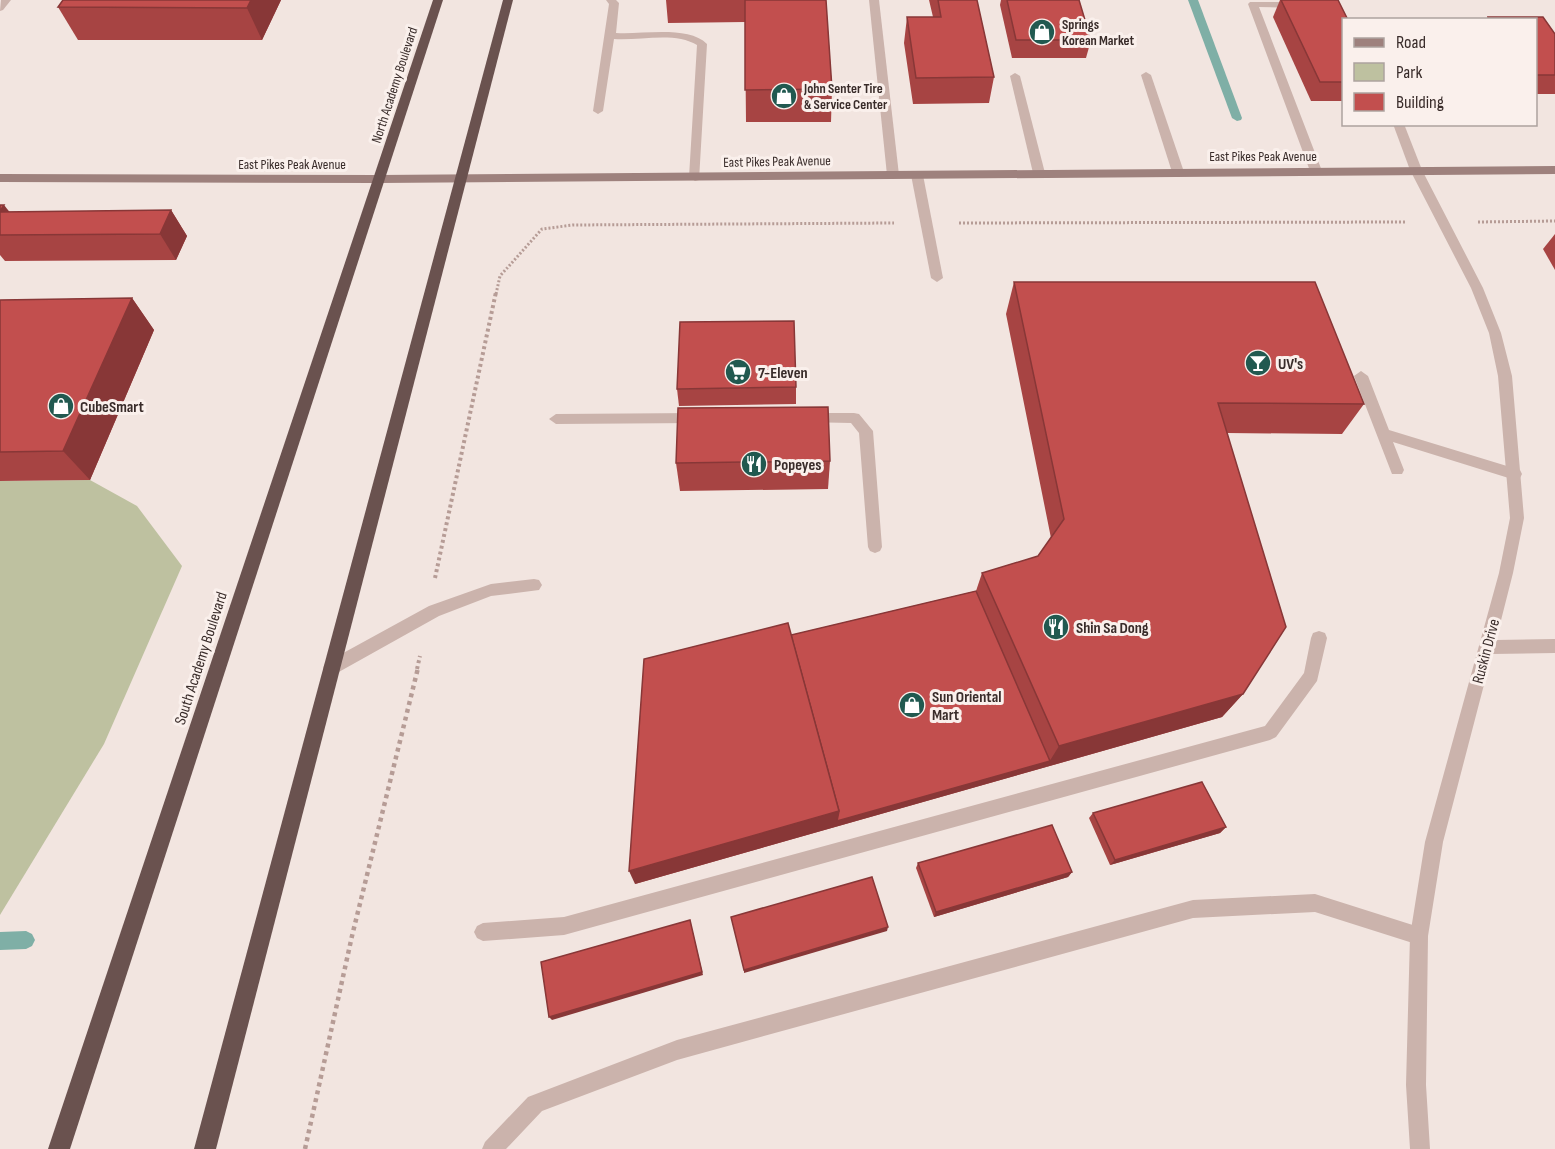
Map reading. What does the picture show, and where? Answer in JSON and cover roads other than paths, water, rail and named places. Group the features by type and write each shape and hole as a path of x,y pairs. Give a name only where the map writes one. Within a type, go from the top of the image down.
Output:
{"highway":[{"name":"North Academy Boulevard","path":"379,179 438,0"},
{"path":"205,1149 508,0"},
{"name":"South Academy Boulevard","path":"59,1149 379,179"}],"main road":[{"name":"East Pikes Peak Avenue","path":"0,178 460,179 1555,170"}],"street":[{"path":"0,8 6,0"},
{"path":"598,111 614,3 611,0"},
{"path":"874,0 893,175"},
{"path":"1311,5 1253,4 1316,171"},
{"path":"610,34 621,37 692,38 702,44 695,177"},
{"path":"1146,75 1178,172"},
{"path":"1015,76 1039,173"},
{"name":"Ruskin Drive","path":"1399,126 1416,170 1477,288 1495,333 1505,376 1518,518 1434,842 1419,936 1416,1085 1420,1149"},
{"path":"917,175 937,278"},
{"path":"1361,376 1397,470"},
{"path":"556,419 711,418"},
{"path":"795,418 854,418 866,431 875,547"},
{"path":"1383,434 1515,474"},
{"path":"331,668 428,614 491,590 534,585"},
{"path":"483,932 564,926 1270,732 1311,676 1319,638"},
{"path":"1486,647 1555,646"},
{"path":"492,1149 535,1104 677,1050 1193,909 1315,903 1419,936"}],"waterway":[{"path":"1193,0 1237,118"},
{"path":"0,941 26,940"}],"place":[{"name":"Springs Korean Market","path":"1042,32"},
{"name":"John Senter Tire & Service Center","path":"784,96"},
{"name":"UV's","path":"1258,363"},
{"name":"7-Eleven","path":"738,372"},
{"name":"CubeSmart","path":"61,406"},
{"name":"Popeyes","path":"754,464"},
{"name":"Shin Sa Dong","path":"1056,627"},
{"name":"Sun Oriental Mart","path":"912,705"}]}
